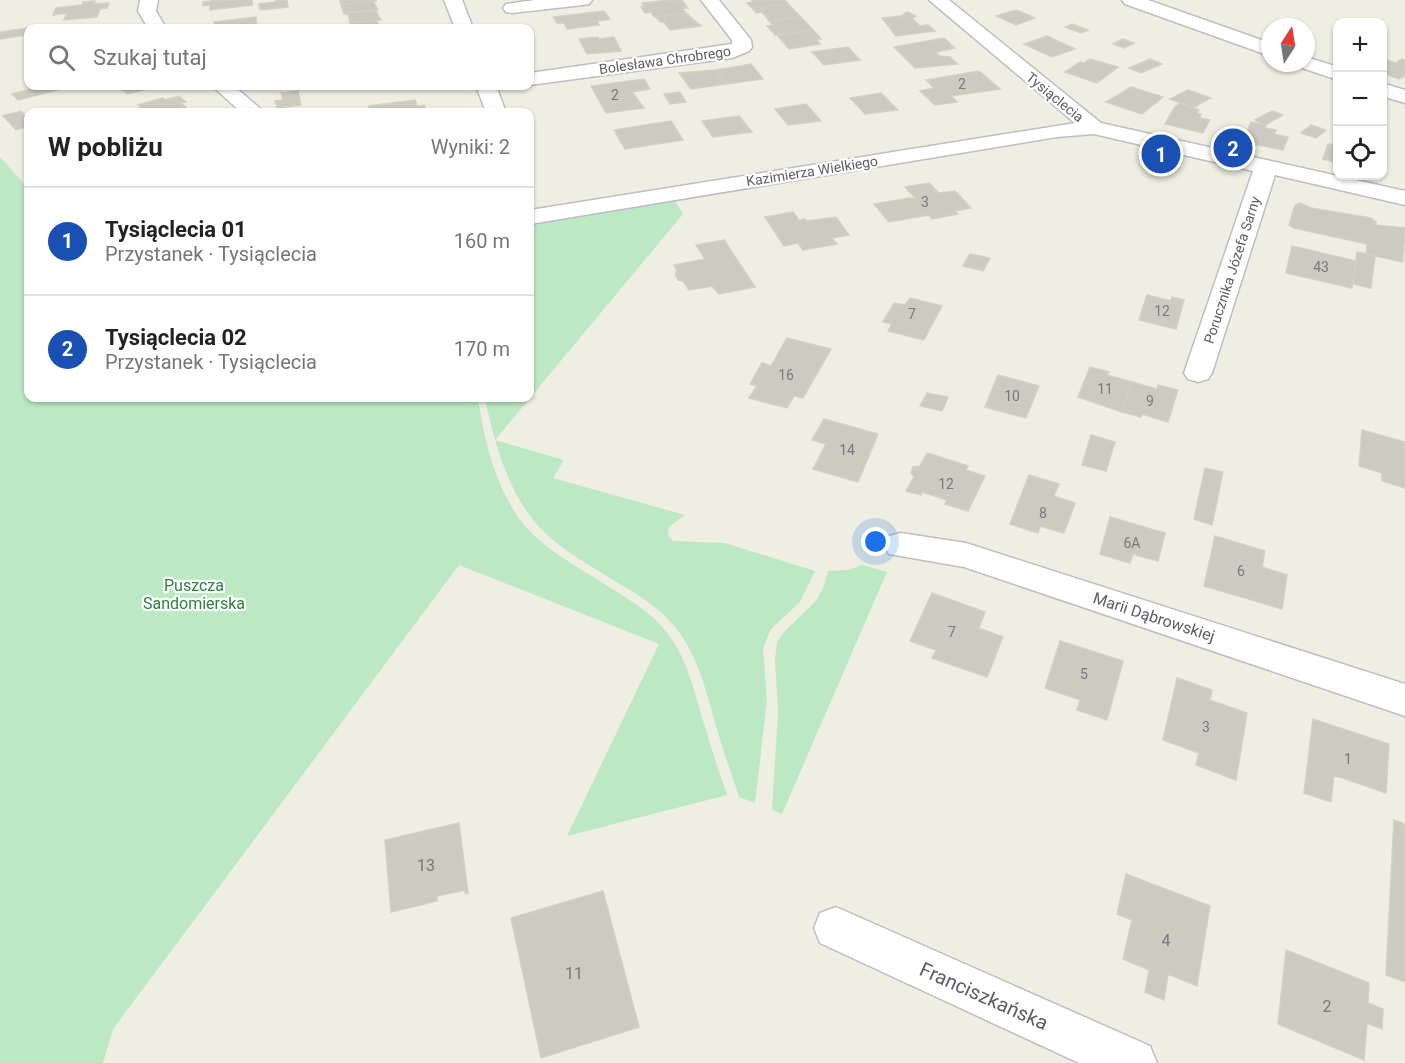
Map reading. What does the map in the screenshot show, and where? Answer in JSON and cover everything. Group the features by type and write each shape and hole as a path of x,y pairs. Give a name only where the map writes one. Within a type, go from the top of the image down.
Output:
{"street":[{"path":"149,0 147,11 155,24"},
{"path":"453,0 462,24"},
{"path":"512,8 583,0"},
{"name":"Bolesława Chrobrego","path":"534,78 732,52 742,47 741,40 710,0"},
{"name":"Tysiąclecia","path":"938,0 1094,128 1405,198"},
{"path":"1131,0 1261,47"},
{"path":"1315,66 1333,72"},
{"path":"227,90 248,108"},
{"path":"488,90 494,108"},
{"path":"1387,90 1405,97"},
{"name":"Kazimierza Wielkiego","path":"534,212 1057,131 1094,128"},
{"name":"Porucznika Józefa Sarny","path":"1198,373 1266,167"},
{"name":"Marii Dąbrowskiej","path":"901,545 966,555 1405,700"},
{"name":"Franciszkańska","path":"836,928 1133,1063"}],"green space":[{"name":"Puszcza Sandomierska","path":"0,157 24,184 24,402 479,402 483,429 496,474 502,489 525,527 556,553 643,609 658,622 673,641 686,665 727,795 567,836 659,644 459,565 113,1029 103,1063 0,1063"},
{"path":"674,199 683,214 534,393 534,222"},
{"path":"486,402 527,402 495,440"},
{"path":"495,440 564,460 553,478 685,515 669,527 668,535 673,541 725,543 815,571 800,602 771,629 763,648 767,701 755,803 739,797 702,679 684,639 668,619 651,604 572,554 542,530 520,501 504,468"},
{"path":"862,565 887,572 782,814 772,810 778,712 775,660 777,642 816,601 824,586 828,571 848,570"}],"building":[{"path":"252,0 252,5 210,10 210,5 203,6 203,2"},
{"path":"276,0 287,0 288,7 260,10 259,4 276,2"},
{"path":"340,0 376,0 376,1 341,5"},
{"path":"682,0 688,8 682,8 686,13 654,17 651,12 645,13 641,7 644,7 642,3"},
{"path":"752,0 785,0 788,4 752,8 747,3 753,2"},
{"path":"95,1 94,4 109,3 107,8 100,9 97,17 64,20 67,13 53,15 56,8"},
{"path":"373,1 378,10 344,14 341,5"},
{"path":"788,4 801,17 769,21 762,12 756,13 752,8"},
{"path":"375,10 381,20 350,23 348,13"},
{"path":"1016,10 1035,18 1016,25 996,16"},
{"path":"604,11 610,19 597,21 599,25 567,29 564,23 557,23 553,17"},
{"path":"907,12 916,16 912,18 920,26 928,25 935,31 896,36 882,18 901,16"},
{"path":"686,13 701,26 670,30 656,17"},
{"path":"256,17 257,24 214,24 214,22"},
{"path":"801,17 813,30 775,35 767,26 773,25 769,21"},
{"path":"377,20 378,24 350,24"},
{"path":"1072,24 1088,30 1081,33 1065,27"},
{"path":"24,28 24,35 0,39 0,32"},
{"path":"813,30 821,39 816,39 820,44 789,49 777,35"},
{"path":"1047,36 1075,49 1052,57 1024,44"},
{"path":"598,37 599,39 614,37 621,51 587,54 579,39"},
{"path":"944,38 955,48 936,52 940,56 950,57 957,64 915,68 894,47"},
{"path":"1123,39 1134,43 1124,48 1113,44"},
{"path":"848,47 860,60 824,65 812,52"},
{"path":"1090,59 1118,67 1097,83 1065,72 1080,62 1084,63"},
{"path":"1150,59 1162,64 1141,73 1129,68"},
{"path":"1402,59 1405,60 1405,76 1399,79 1387,75 1387,60 1395,63"},
{"path":"751,64 763,79 727,84 716,70"},
{"path":"716,70 727,84 691,89 679,73"},
{"path":"979,71 1000,89 951,96 957,102 935,105 920,91 934,88 926,80"},
{"path":"644,79 650,89 632,92 644,108 606,113 591,86"},
{"path":"1131,87 1163,97 1142,114 1106,102"},
{"path":"28,90 57,90 18,100 12,94"},
{"path":"123,90 144,90 128,94"},
{"path":"1188,90 1211,98 1193,108 1170,99"},
{"path":"298,91 301,105 277,108 275,101 283,100 281,93"},
{"path":"680,92 686,102 670,104 664,94"},
{"path":"881,93 898,110 865,114 850,98"},
{"path":"179,96 186,102 181,103 187,108 141,108 138,105 163,98 165,100"},
{"path":"415,100 417,106 424,105 425,108 369,108 369,106"},
{"path":"1180,103 1199,110 1197,113 1201,114 1200,118 1210,120 1203,133 1165,124 1174,108"},
{"path":"806,104 821,121 788,125 775,109"},
{"path":"21,111 24,114 24,127 16,130 3,116"},
{"path":"1272,111 1283,115 1265,125 1255,120"},
{"path":"739,116 752,132 713,137 702,121"},
{"path":"671,121 683,140 625,149 614,130"},
{"path":"1251,122 1266,125 1265,128 1276,130 1274,134 1288,137 1283,150 1243,142"},
{"path":"1311,125 1326,130 1316,138 1301,133"},
{"path":"1328,144 1333,145 1333,162 1323,159"},
{"path":"929,183 939,193 955,191 971,208 955,211 958,214 932,219 929,215 889,222 874,204 909,198 916,199 905,187"},
{"path":"1300,203 1311,208 1371,218 1376,225 1405,228 1403,262 1366,254 1367,244 1294,228 1289,225 1295,205"},
{"path":"793,212 799,220 807,221 836,217 849,235 832,238 837,244 803,250 798,243 784,246 765,217"},
{"path":"724,240 755,287 719,294 712,286 689,290 683,281 678,280 674,265 705,259 696,245"},
{"path":"1292,246 1356,261 1352,288 1286,273"},
{"path":"1357,252 1375,256 1371,288 1353,284"},
{"path":"970,254 990,258 983,271 963,266"},
{"path":"1147,295 1171,301 1172,297 1184,300 1176,329 1139,320"},
{"path":"910,298 942,306 924,340 888,331 892,324 883,322 894,303 905,305"},
{"path":"787,338 831,349 803,398 794,396 787,408 749,398 757,386 750,384 762,363 771,366"},
{"path":"1090,367 1109,372 1107,375 1132,382 1122,412 1078,397"},
{"path":"998,375 1039,386 1026,418 985,407"},
{"path":"1132,382 1157,389 1158,385 1178,390 1168,422 1142,414 1141,417 1122,412"},
{"path":"927,393 948,397 942,411 920,406"},
{"path":"824,419 878,434 858,482 813,469 826,444 812,440"},
{"path":"1362,430 1405,442 1405,488 1382,481 1382,473 1359,466"},
{"path":"1091,435 1115,442 1106,471 1082,465"},
{"path":"927,453 968,466 966,470 985,476 968,511 945,504 947,500 922,492 921,495 906,491 914,477 911,473 913,467 920,466"},
{"path":"1205,468 1223,472 1212,525 1194,519"},
{"path":"1029,475 1059,484 1054,496 1075,503 1064,533 1040,526 1038,533 1010,524"},
{"path":"1110,517 1165,533 1158,561 1133,554 1130,563 1100,554"},
{"path":"1215,536 1265,551 1262,567 1287,575 1282,609 1204,586"},
{"path":"932,593 985,612 979,628 1003,637 987,677 932,658 936,650 910,641"},
{"path":"1060,641 1123,661 1107,720 1077,710 1080,700 1045,688"},
{"path":"1177,678 1212,690 1210,700 1247,713 1236,780 1196,765 1199,753 1163,740"},
{"path":"1313,719 1389,744 1386,793 1334,775 1331,802 1304,793"},
{"path":"1394,820 1405,824 1405,982 1386,975"},
{"path":"459,823 468,893 465,893 465,890 437,896 437,901 391,912 385,840"},
{"path":"1126,874 1210,906 1197,986 1168,974 1164,1000 1145,992 1149,970 1123,959 1132,920 1117,914"},
{"path":"603,891 639,1027 541,1058 511,918"},
{"path":"1286,950 1369,983 1368,1003 1383,1009 1382,1029 1367,1023 1364,1060 1278,1024"}],"place":[{"name":"Tysiąclecia 02","path":"1233,148"},
{"name":"Tysiąclecia 01","path":"1161,154"}]}
